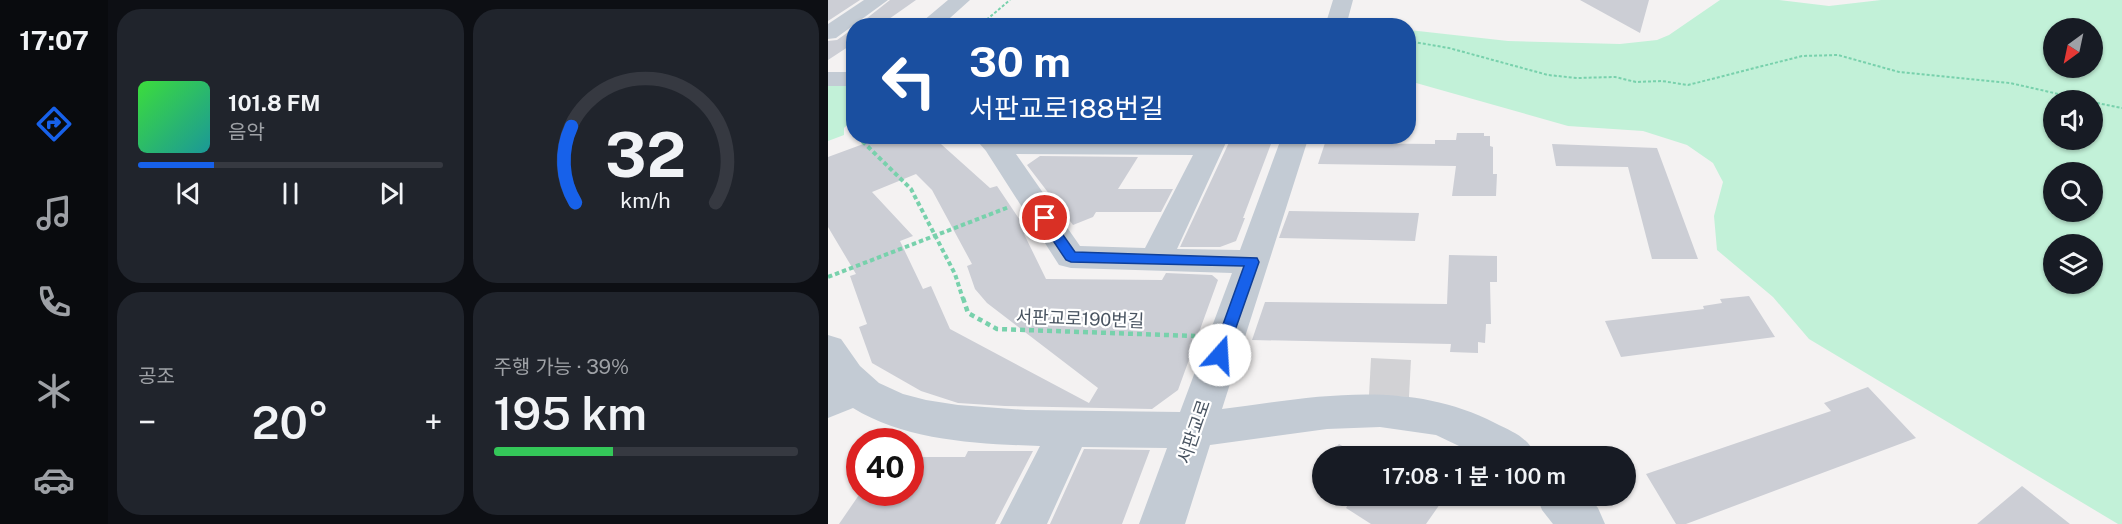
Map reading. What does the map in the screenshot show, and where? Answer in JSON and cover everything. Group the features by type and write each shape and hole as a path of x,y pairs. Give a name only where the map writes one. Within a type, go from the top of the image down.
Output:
{"street":[{"path":"828,33 838,19 878,0"},
{"path":"937,18 960,0"},
{"path":"1337,18 1343,0"},
{"path":"828,79 846,79"},
{"path":"993,144 1071,257 1252,262"},
{"path":"1156,259 1213,144"},
{"name":"서판교로","path":"1162,524 1293,144"},
{"path":"828,349 836,366 842,394 932,419 1070,429 1195,429 1388,403 1478,432 1500,446"},
{"path":"1023,524 1070,429"},
{"path":"1567,506 1582,524"}],"path":[{"path":"989,18 1010,0"},
{"path":"1416,43 1449,48 1548,75 1577,78 1615,77 1636,82 1662,81 1688,85 1802,56 1838,55 1899,72 2010,83 2043,90"},
{"path":"2103,104 2122,108"},
{"name":"서판교로190번길","path":"865,144 911,189 955,274 968,313 997,329 1031,332 1226,336"},
{"path":"828,277 1032,198"}],"green space":[{"path":"1720,0 1779,0 1829,6 1881,0 2122,0 2122,524 2118,524 1809,339 1773,297 1717,250 1714,216 1723,182 1713,163 1687,145 1643,131 1568,126 1416,83 1416,31 1508,41 1620,44 1657,40 1669,35"},
{"path":"828,84 846,84 844,135 828,141"}],"building":[{"path":"828,0 860,0 828,21"},
{"path":"890,0 916,0 890,18 867,18"},
{"path":"1580,0 1649,0 1640,33"},
{"path":"846,34 846,48 828,60 828,41 837,40"},
{"path":"1457,133 1484,133 1484,136 1490,136 1490,146 1493,147 1493,174 1497,174 1496,196 1452,196 1456,166 1318,164 1325,144 1435,144 1435,140 1456,140"},
{"path":"863,144 941,144 990,188 997,186 1028,232 1024,234 1046,279 1162,280 1166,273 1212,275 1218,280 1178,390 1152,409 958,403 921,391 872,363 859,327 867,324 850,276 856,274 828,227 828,157","holes":["916,174 932,190 972,264 967,266 975,289 987,303 1098,388 1089,403 950,329 931,286 923,289 900,241 913,236 872,192"]},
{"path":"1228,144 1271,144 1236,241 1220,247 1180,247"},
{"path":"1552,144 1657,148 1698,259 1652,259 1628,167 1556,166"},
{"path":"1040,156 1138,157 1118,189 1173,189 1161,212 1096,212 1093,217 1073,225 1027,165"},
{"path":"1289,211 1419,213 1415,241 1279,238"},
{"path":"1449,255 1497,256 1497,282 1490,282 1491,324 1486,324 1485,343 1478,342 1478,353 1450,352 1451,344 1252,340 1265,302 1447,304"},
{"path":"1749,296 1775,337 1621,357 1605,321 1704,309 1703,306 1722,303 1720,299"},
{"path":"1868,387 1916,438 1686,524 1676,524 1646,474 1831,411 1824,403"},
{"path":"1084,449 1150,450 1122,524 1050,524"},
{"path":"968,451 1033,451 995,524 839,524 851,506 924,506 924,457 965,457"},
{"path":"2022,486 2070,524 1977,524"},
{"path":"1347,506 1439,506 1426,524 1371,524 1346,508"}],"tunnel":[{"path":"1389,396 1391,359"}],"route":[{"path":"1045,218 1071,257 1252,262 1220,355"}]}
